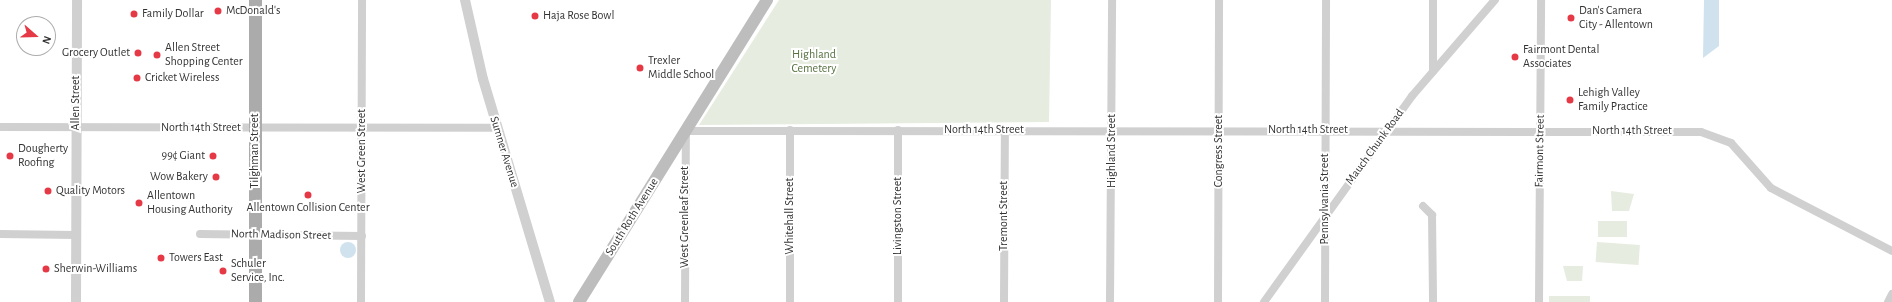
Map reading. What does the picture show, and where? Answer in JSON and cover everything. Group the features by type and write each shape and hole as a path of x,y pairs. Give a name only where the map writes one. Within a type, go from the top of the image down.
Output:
{"main road":[{"name":"Tilghman Street","path":"255,0 255,302"},
{"name":"South Roth Avenue","path":"579,302 767,0"}],"street":[{"name":"Allen Street","path":"76,0 76,302"},
{"name":"West Green Street","path":"361,302 362,0"},
{"name":"Sumner Avenue","path":"464,0 497,128 550,302"},
{"name":"Highland Street","path":"1110,302 1112,0"},
{"name":"Congress Street","path":"1218,302 1219,0"},
{"name":"Pennsylvania Street","path":"1326,0 1326,302"},
{"path":"1433,0 1433,71"},
{"name":"Mauch Chunk Road","path":"1264,302 1386,131 1433,71 1495,0"},
{"name":"Fairmont Street","path":"1539,302 1541,0"},
{"name":"North 14th Street","path":"0,127 497,128"},
{"name":"North 14th Street","path":"686,131 1112,129 1541,131 1713,134 1738,150 1770,188 1892,251"},
{"name":"Whitehall Street","path":"790,130 790,302"},
{"name":"Livingston Street","path":"898,130 898,302"},
{"name":"Tremont Street","path":"1004,302 1005,130"},
{"name":"West Greenleaf Street","path":"685,302 686,131"},
{"path":"1423,206 1432,215 1433,302"},
{"path":"0,234 76,235"},
{"name":"North Madison Street","path":"200,234 362,236"},
{"path":"1888,302 1892,294"}],"green space":[{"name":"Highland Cemetery","path":"779,0 1051,0 1049,122 699,125"},
{"path":"1611,191 1634,194 1629,211 1612,211"},
{"path":"1598,221 1627,221 1627,237 1598,237"},
{"path":"1597,242 1640,245 1639,265 1596,262"},
{"path":"1563,266 1583,266 1582,281 1567,281"},
{"path":"1549,296 1590,296 1590,302 1549,302"}],"water":[{"path":"1704,0 1719,0 1719,46 1703,58"},
{"path":"345,242 351,242 356,247 354,256 351,258 345,258 340,253 340,247"}],"place":[{"name":"McDonald's","path":"218,11"},
{"name":"Family Dollar","path":"134,14"},
{"name":"Haja Rose Bowl","path":"535,16"},
{"name":"Dan's Camera City - Allentown","path":"1571,18"},
{"name":"Grocery Outlet","path":"138,53"},
{"name":"Allen Street Shopping Center","path":"157,55"},
{"name":"Fairmont Dental Associates","path":"1515,57"},
{"name":"Trexler Middle School","path":"640,68"},
{"name":"Cricket Wireless","path":"137,78"},
{"name":"Lehigh Valley Family Practice","path":"1570,100"},
{"name":"Dougherty Roofing","path":"10,156"},
{"name":"99¢ Giant","path":"213,156"},
{"name":"Wow Bakery","path":"216,177"},
{"name":"Quality Motors","path":"48,191"},
{"name":"Allentown Collision Center","path":"308,195"},
{"name":"Allentown Housing Authority","path":"139,203"},
{"name":"Towers East","path":"161,258"},
{"name":"Sherwin-Williams","path":"46,269"},
{"name":"Schuler Service, Inc.","path":"223,271"}]}
